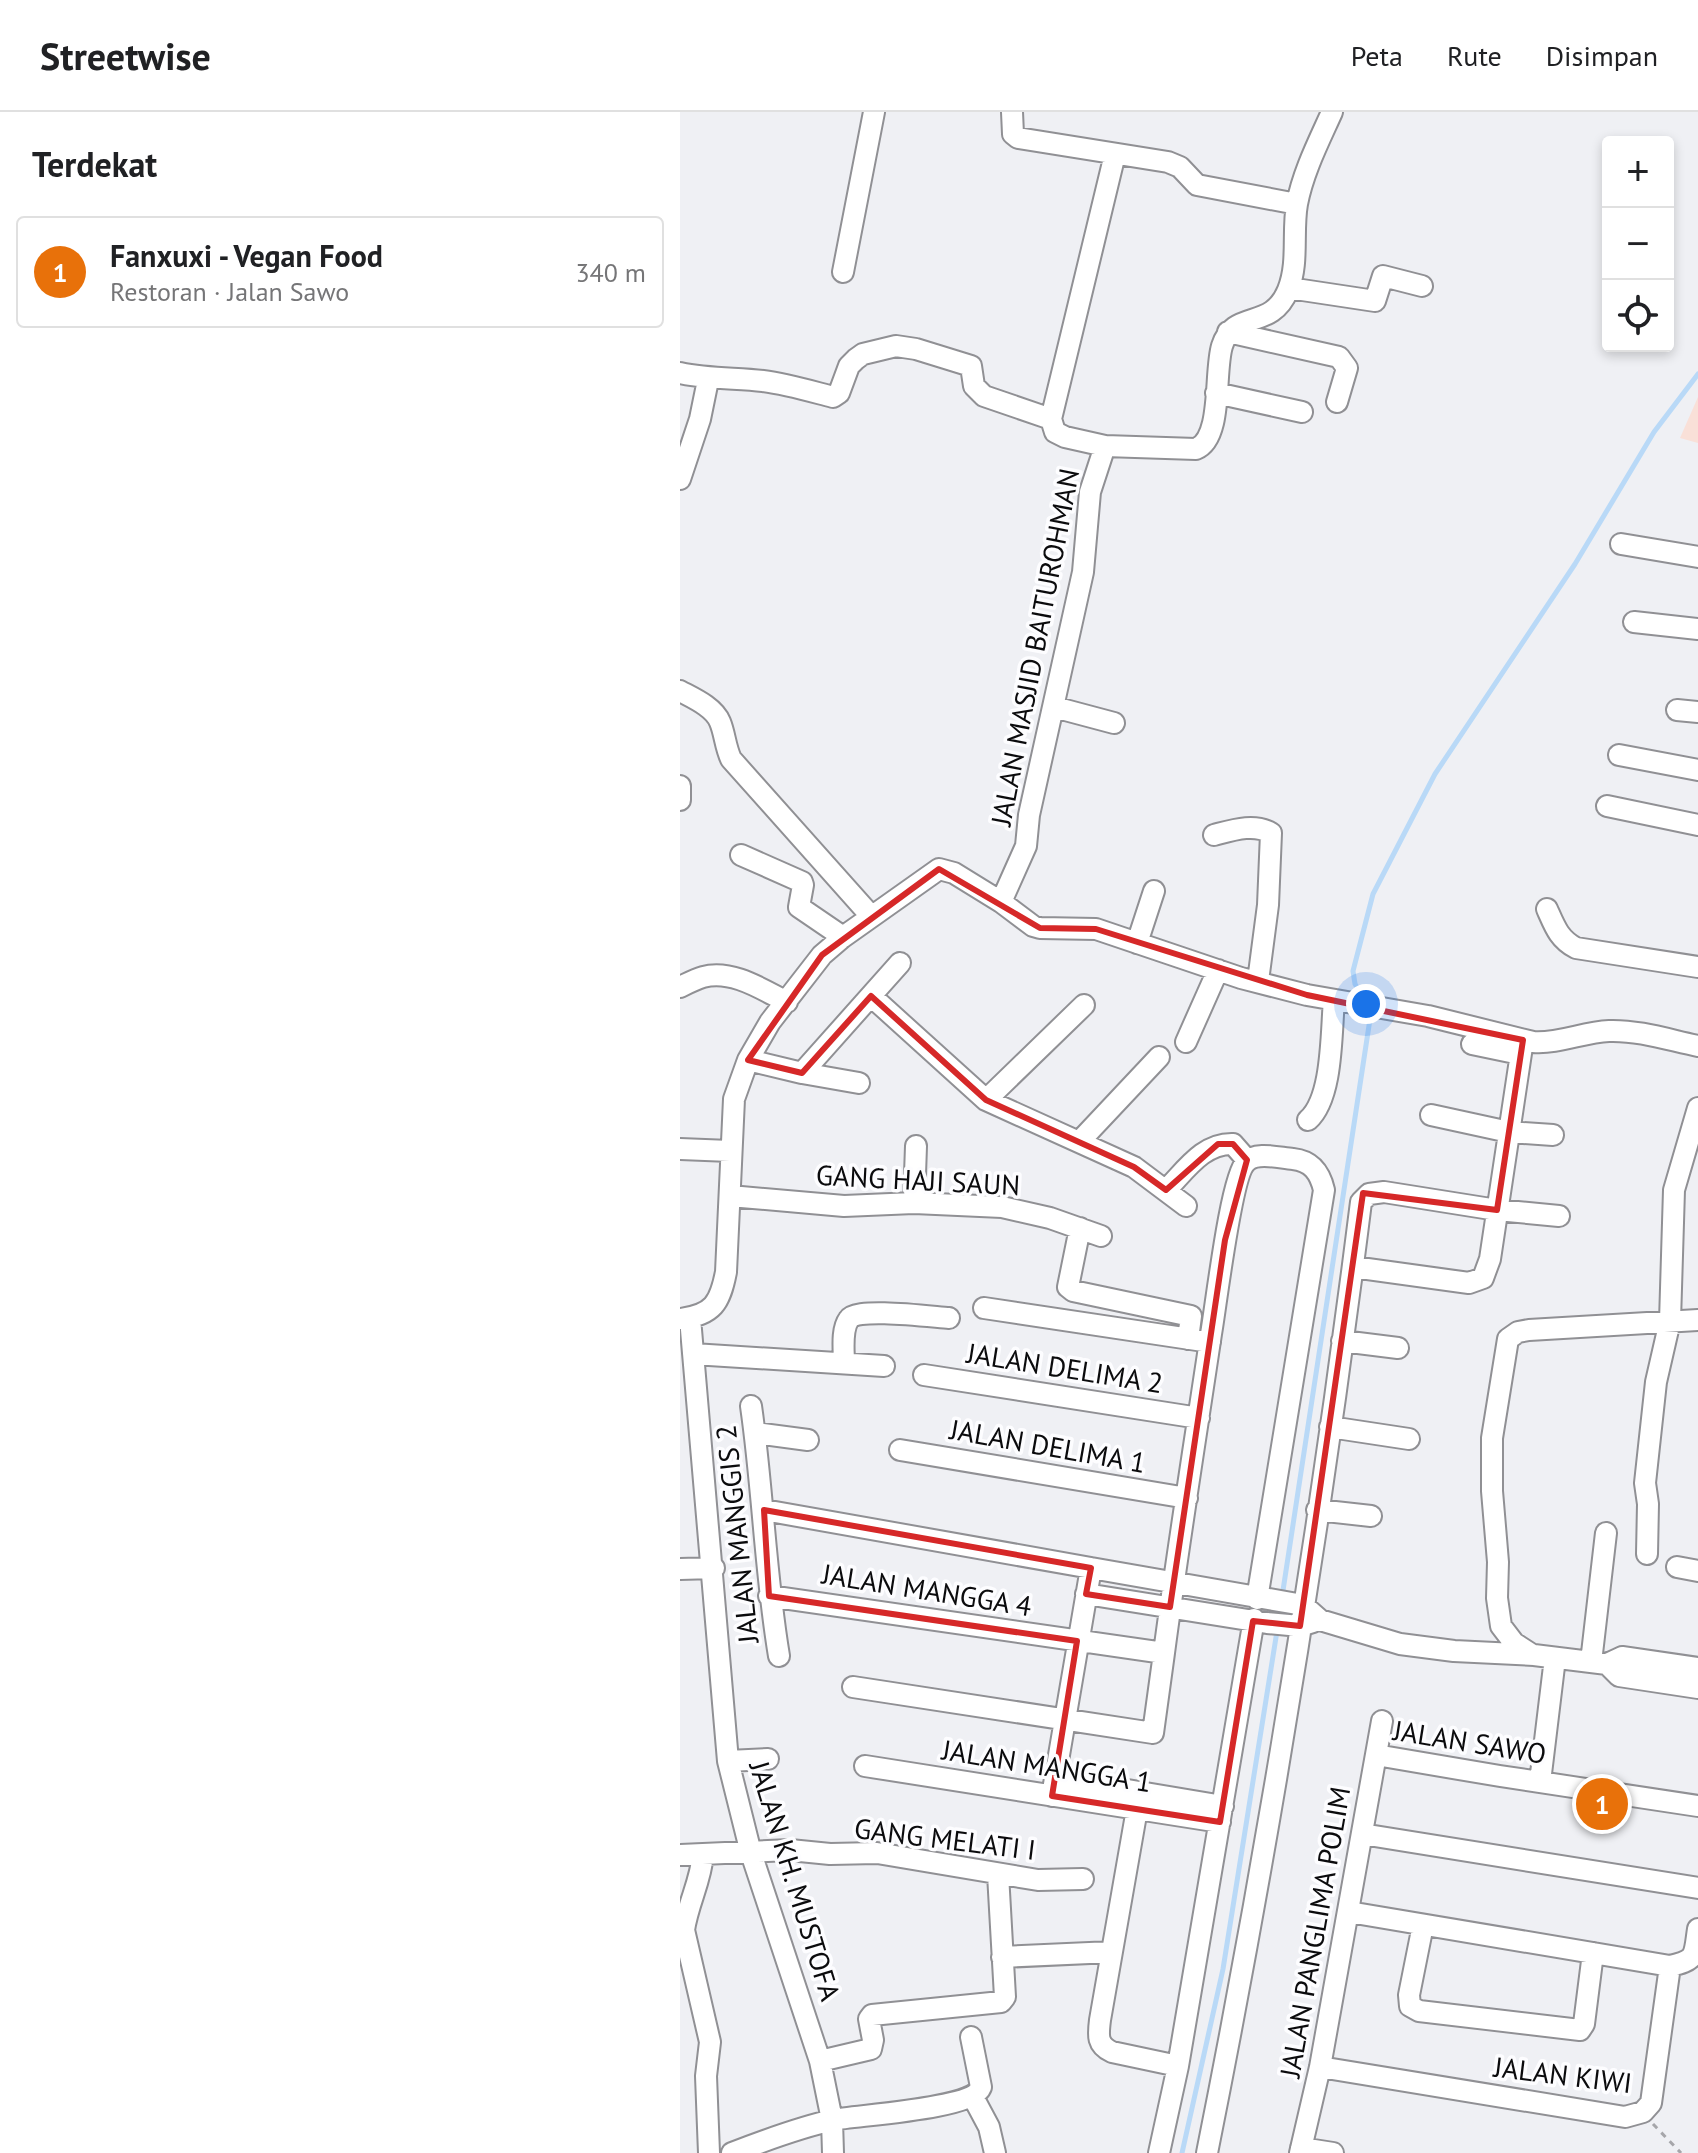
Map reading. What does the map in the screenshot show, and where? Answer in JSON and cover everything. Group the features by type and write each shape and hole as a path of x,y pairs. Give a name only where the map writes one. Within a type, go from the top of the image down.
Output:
{"street":[{"path":"843,272 874,112"},
{"path":"1012,112 1013,134 1018,138 1176,164 1194,183 1203,187 1297,204"},
{"path":"1228,332 1242,322 1264,318 1272,313 1289,288 1297,204 1313,155 1332,112"},
{"path":"1105,446 1055,432 1051,419 1115,154"},
{"path":"1289,288 1375,301 1383,276 1422,286"},
{"path":"1228,332 1339,357 1347,368 1337,402"},
{"name":"JALAN MASJID BAITUROHMAN","path":"1001,902 1026,846 1029,815 1083,572 1090,492 1105,446 1196,449 1204,445 1211,434 1219,360 1228,332"},
{"path":"680,373 708,380 738,378 769,382 833,397 839,393 849,366 856,359 863,354 896,346 971,366 974,386 984,396 1051,419"},
{"path":"680,479 700,419 708,380"},
{"path":"1216,393 1302,412"},
{"path":"1621,544 1698,557"},
{"path":"1634,622 1698,629"},
{"path":"680,691 719,718 724,745 731,759 871,916"},
{"path":"1054,707 1114,723"},
{"path":"1619,755 1698,770"},
{"path":"680,786 680,800"},
{"path":"1607,806 1698,825"},
{"path":"1214,835 1244,828 1269,830 1272,834 1268,905 1258,981"},
{"path":"741,855 802,882 799,907 843,937"},
{"name":"JALAN KH. MUSTOFA","path":"833,2153 832,2120 820,2061 751,1853 728,1761 714,1568 689,1402 693,1354 685,1318 703,1315 719,1299 723,1288 734,1099 748,1060 770,1022 822,955 871,916 939,869 954,873 1033,926 1096,929 1218,970 1334,1000 1378,1007 1522,1047 1607,1031 1634,1033 1698,1046"},
{"path":"1137,943 1154,891"},
{"path":"1547,909 1558,934 1576,948 1698,967"},
{"path":"802,1073 900,963"},
{"path":"1186,1042 1218,970"},
{"path":"680,987 701,977 715,975 744,982 787,1002"},
{"path":"871,996 986,1100 1134,1167 1186,1206"},
{"path":"1308,1120 1318,1111 1324,1095 1334,1000"},
{"path":"986,1100 1084,1005"},
{"path":"1353,1267 1469,1283 1478,1282 1486,1274 1522,1047 1472,1044"},
{"path":"1080,1141 1159,1057"},
{"path":"748,1060 859,1083"},
{"path":"1647,1554 1648,1504 1645,1483 1650,1419 1670,1321 1674,1190 1692,1153 1698,1108"},
{"path":"1431,1115 1509,1132 1553,1135"},
{"path":"1166,1190 1206,1150 1218,1144 1233,1144 1247,1160"},
{"path":"914,1203 916,1146"},
{"path":"680,1149 730,1151"},
{"path":"853,1687 1153,1733 1210,1342 1240,1170 1247,1160 1256,1156 1301,1160 1313,1167 1321,1177 1324,1190 1262,1610 1178,2066 1159,2153"},
{"path":"1207,2153 1250,1939 1299,1604 1330,1427 1361,1202 1369,1194 1384,1192 1497,1210 1559,1216"},
{"name":"GANG HAJI SAUN","path":"730,1196 844,1206 914,1203 1002,1207 1101,1236"},
{"path":"1080,1228 1068,1287 1073,1291 1191,1316 1188,1339"},
{"path":"984,1308 1210,1342"},
{"path":"844,1363 845,1331 854,1314 868,1312 949,1318"},
{"path":"1534,1655 1514,1643 1501,1626 1497,1608 1492,1438 1508,1339 1518,1332 1698,1320"},
{"path":"1342,1341 1398,1348"},
{"path":"693,1354 884,1366"},
{"name":"JALAN DELIMA 2","path":"924,1375 1199,1418"},
{"name":"JALAN MANGGIS 2","path":"751,1406 764,1510 769,1596 779,1656"},
{"path":"1330,1427 1409,1439"},
{"path":"755,1433 808,1440"},
{"name":"JALAN DELIMA 1","path":"900,1450 1187,1498"},
{"path":"764,1510 1221,1592 1296,1626 1320,1620"},
{"path":"1317,1510 1371,1516"},
{"path":"1599,1663 1606,1533"},
{"path":"680,1569 714,1568"},
{"path":"1054,1787 1091,1568"},
{"path":"1214,1613 1209,1607 1211,1596 1221,1592"},
{"path":"1086,1594 1214,1613 1299,1604 1320,1620 1400,1644 1599,1663 1622,1657 1698,1668"},
{"name":"JALAN MANGGA 4","path":"769,1596 1164,1653"},
{"path":"1540,1782 1555,1658"},
{"path":"1599,1663 1619,1676 1698,1688"},
{"name":"JALAN PANGLIMA POLIM","path":"1300,2150 1320,2067 1382,1721"},
{"name":"JALAN SAWO","path":"1376,1755 1698,1806"},
{"path":"728,1761 768,1759"},
{"name":"JALAN MANGGA 1","path":"865,1766 1054,1787 1222,1814"},
{"name":"JALAN MANGGA 1","path":"1054,1787 1137,1809 1222,1814"},
{"path":"1137,1809 1100,2020 1099,2042 1112,2052 1178,2066"},
{"path":"1362,1834 1698,1888"},
{"name":"GANG MELATI I","path":"680,1855 790,1850 830,1854 877,1853 1038,1880 1083,1879"},
{"path":"703,1854 702,1874 686,1915 684,1930 710,2042 706,2076 709,2153"},
{"path":"820,2061 871,2049 873,2040 869,2019 872,2015 1001,2002 1005,1997 998,1874"},
{"path":"1349,1912 1670,1966 1688,1962 1694,1956 1698,1929"},
{"path":"1423,1925 1409,1995 1410,2006 1419,2011 1580,2030 1584,2024 1593,1953"},
{"path":"1002,1957 1112,1952"},
{"name":"JALAN KIWI","path":"1320,2067 1625,2117 1643,2112 1651,2103 1670,1966"},
{"path":"732,2153 832,2120 952,2103 973,2097 981,2087 971,2037"},
{"path":"973,2097 982,2110 995,2153"},
{"path":"1300,2150 1333,2153"}],"path":[{"path":"1643,2112 1681,2153"}],"highlighted area":[{"path":"939,869 1040,928 1096,929 1307,995 1523,1040 1497,1210 1363,1193 1300,1626 1253,1621 1220,1822 1052,1796 1077,1641 769,1596 764,1510 1091,1568 1086,1594 1170,1607 1225,1240 1247,1160 1233,1144 1218,1144 1166,1190 1134,1167 986,1100 871,996 802,1073 748,1060 822,955"}],"shaded area":[{"path":"1698,397 1698,443 1680,438"}],"building":[{"path":"1588,1803 1610,1806 1607,1829 1585,1826"}],"waterway":[{"path":"1363,997 1355,984 1353,971 1373,894 1435,774 1575,564 1654,432 1698,374"},
{"path":"1282,1597 1370,1019 1368,1010"},
{"path":"1182,2153 1223,1969 1277,1631"}],"place":[{"name":"Fanxuxi - Vegan Food","path":"1602,1804"}]}
